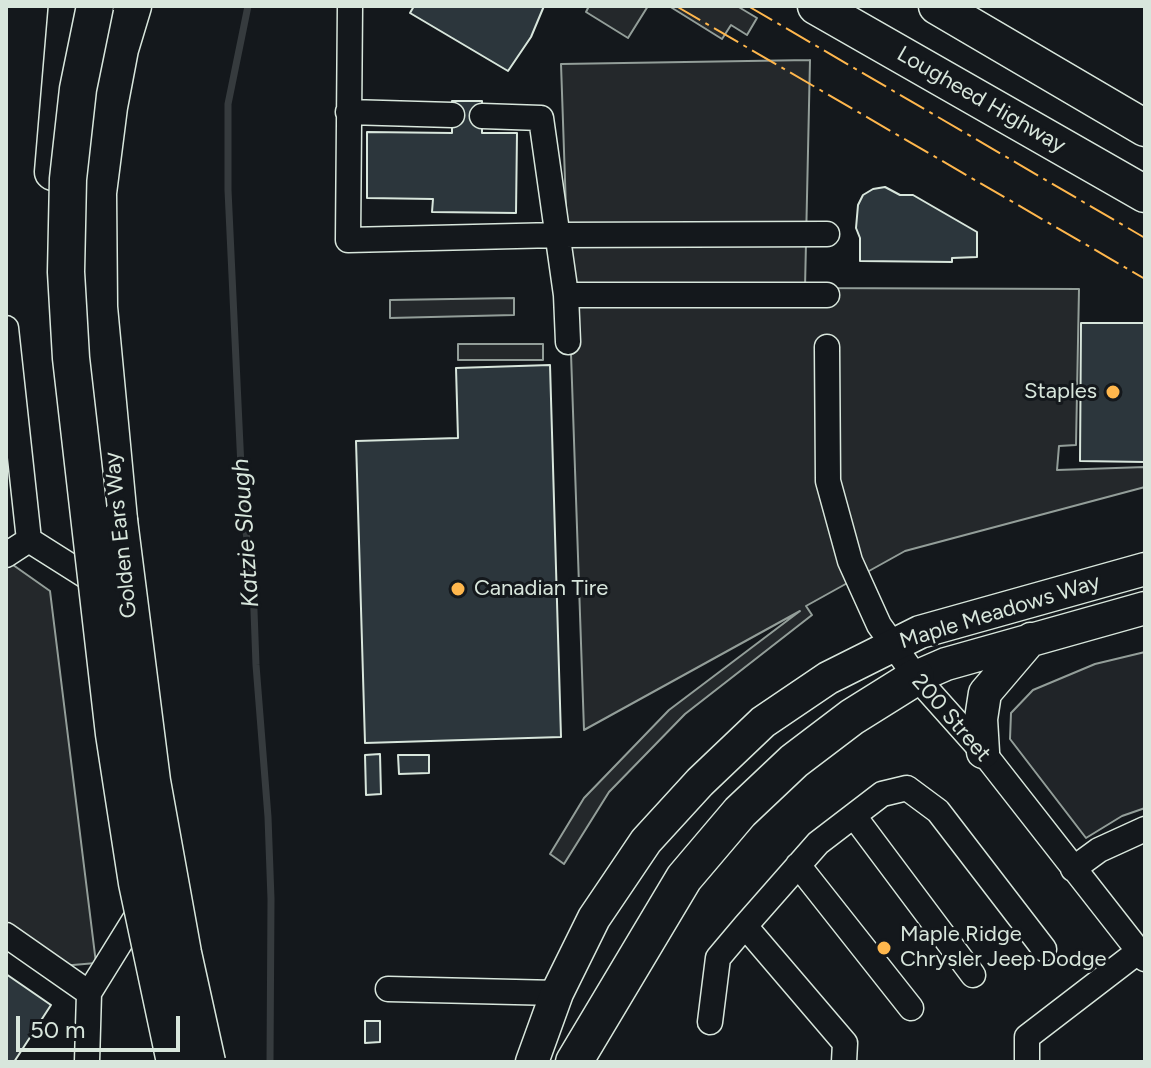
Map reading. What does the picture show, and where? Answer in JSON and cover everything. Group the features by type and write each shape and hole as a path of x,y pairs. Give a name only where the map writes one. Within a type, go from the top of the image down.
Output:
{"highway":[{"path":"67,6 53,170 55,233 71,358"},
{"name":"Golden Ears Way","path":"95,6 78,89 68,179 66,272 71,358 116,749 148,938 175,1062"},
{"name":"Golden Ears Way","path":"133,6 120,49 109,107 98,193 97,252 103,368 128,603 152,781 177,924 207,1062"},
{"name":"Lougheed Highway","path":"816,6 1145,194"},
{"path":"937,6 1145,128"},
{"path":"582,1047 684,878 740,812 794,761 852,717 916,677"}],"main road":[{"name":"Maple Meadows Way","path":"532,1062 557,993 594,918 646,841 700,782 763,722 828,678 891,645 936,627 1145,569"},
{"name":"Maple Meadows Way","path":"916,677 946,664 1145,608"},
{"path":"983,752 981,719 985,693 1031,639"}],"street":[{"path":"350,6 348,240 827,234"},
{"path":"348,112 452,115"},
{"path":"482,116 541,118 566,295 568,342"},
{"path":"566,295 827,295"},
{"path":"6,328 29,540"},
{"name":"200 Street","path":"827,347 828,481 861,589 891,645 983,752 1142,955"},
{"path":"6,555 29,540"},
{"path":"29,540 141,611 169,864 89,993 87,1062"},
{"path":"710,1022 718,958 818,843 882,794 907,788 938,811 1044,949"},
{"path":"854,816 973,975"},
{"path":"1073,869 1099,850 1145,829"},
{"path":"798,865 911,1008"},
{"path":"745,926 845,1043 844,1062"},
{"path":"6,935 89,993"},
{"path":"1027,1062 1027,1037 1142,955"},
{"path":"388,989 557,993"}],"shaded area":[{"path":"589,6 648,6 628,38 586,12"},
{"path":"669,6 737,6 757,18 747,35 731,25 722,39"},
{"path":"810,60 805,288 1079,289 1076,445 1059,446 1057,470 1145,467 1145,487 905,551 806,606 812,615 685,714 609,792 564,864 550,854 584,798 669,710 800,611 584,730 561,64"},
{"path":"514,298 514,315 390,318 390,300"},
{"path":"458,344 543,344 543,360 458,360"},
{"path":"6,560 50,591 96,963 38,968 6,946"},
{"path":"1145,652 1145,808 1122,816 1086,838 1010,739 1011,713 1033,690 1095,664"}],"building":[{"path":"414,6 544,6 531,37 508,71 410,13"},
{"path":"452,101 482,101 482,133 517,133 516,213 432,212 433,199 367,198 367,132 452,133"},
{"path":"885,187 900,195 913,195 977,232 977,257 952,258 952,262 860,261 860,238 856,228 858,205 863,195"},
{"name":"Staples","path":"1081,323 1145,323 1145,462 1080,461"},
{"name":"Canadian Tire","path":"550,365 561,737 365,743 356,441 458,438 456,368"},
{"path":"380,754 381,794 366,795 365,755"},
{"path":"398,755 429,755 429,773 399,774"},
{"path":"6,974 51,1005 14,1062 6,1062"},
{"path":"365,1021 380,1021 380,1042 365,1043"}],"waterway":[{"name":"Katzie Slough","path":"248,6 228,104 228,190 243,510 253,583 268,817 270,1062"}],"power":[{"path":"676,6 1145,279"},
{"path":"748,6 1145,238"}],"place":[{"name":"Staples","path":"1113,392"},
{"name":"Canadian Tire","path":"458,589"},
{"name":"Maple Ridge Chrysler Jeep Dodge","path":"884,948"}]}
